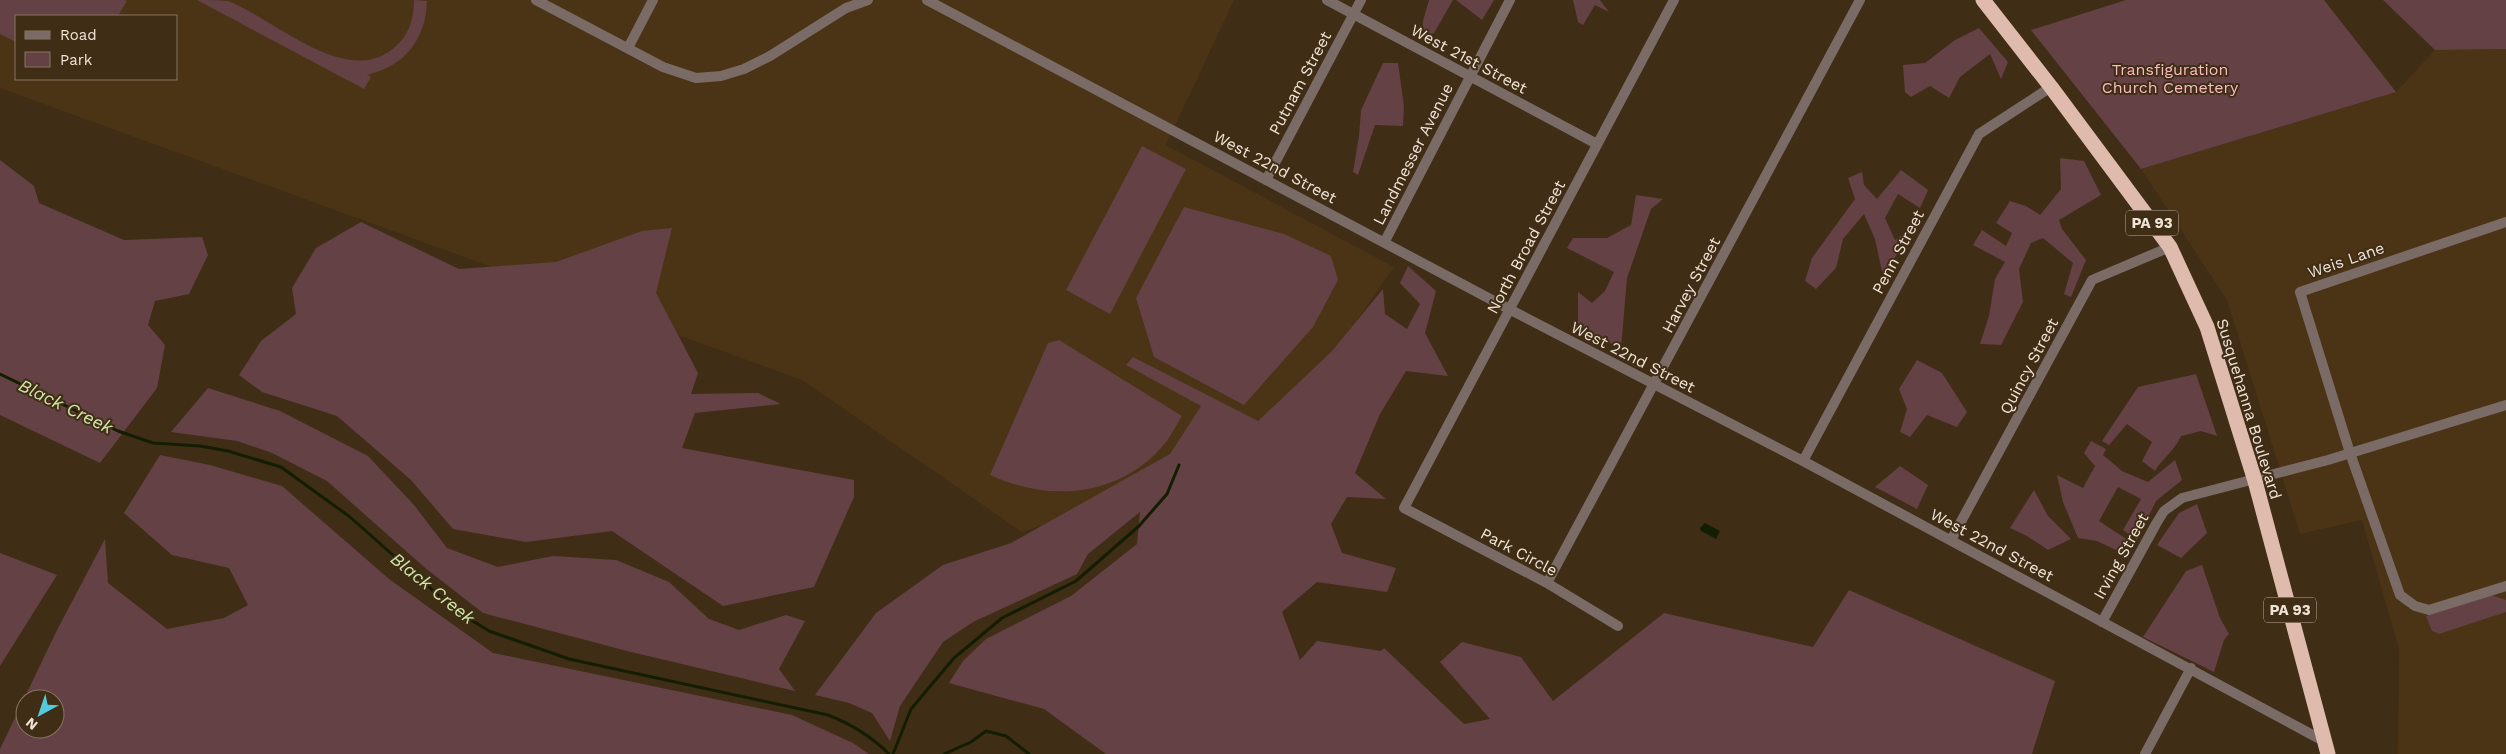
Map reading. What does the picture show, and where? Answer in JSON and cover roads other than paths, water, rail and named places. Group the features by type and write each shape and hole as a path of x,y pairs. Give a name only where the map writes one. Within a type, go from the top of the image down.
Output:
{"highway":[{"name":"Susquehanna Boulevard","path":"1983,0 2051,87 2170,247 2207,327 2255,481 2328,749"}],"street":[{"path":"536,0 663,67 696,78 721,76 744,69 770,56 846,8 868,0"},
{"path":"628,48 652,0"},
{"name":"West 22nd Street","path":"927,0 1509,309 1803,461 2191,668 2278,718 2318,738 2328,749"},
{"name":"West 21st Street","path":"1327,0 1597,144"},
{"name":"Putnam Street","path":"1266,180 1361,0"},
{"name":"Landmesser Avenue","path":"1385,242 1469,76 1510,0"},
{"name":"North Broad Street","path":"1404,508 1674,0"},
{"name":"Harvey Street","path":"1547,583 1860,0"},
{"name":"Penn Street","path":"1803,461 1979,134 2051,87"},
{"name":"Weis Lane","path":"2506,222 2300,292 2350,453 2400,595 2415,606 2429,610 2506,586"},
{"name":"Quincy Street","path":"1951,540 2092,280 2170,247"},
{"path":"2255,481 2506,405"},
{"name":"Irving Street","path":"2102,622 2156,524 2169,506 2190,496 2255,481"},
{"name":"Park Circle","path":"1404,508 1547,583 1618,626"},
{"path":"2145,754 2191,668"}],"waterway":[{"name":"Black Creek","path":"0,374 118,431 153,443 200,446 228,451 281,467 350,517 455,610 489,631 569,659 828,715 860,731 889,754"},
{"path":"893,754 911,709 954,658 1002,618 1076,581 1139,526 1167,494 1179,465"},
{"name":"Black Creek","path":"944,754 971,742 986,731 1006,736 1029,754"}],"park label":[{"name":"Transfiguration Church Cemetery","path":"2170,78"}]}
